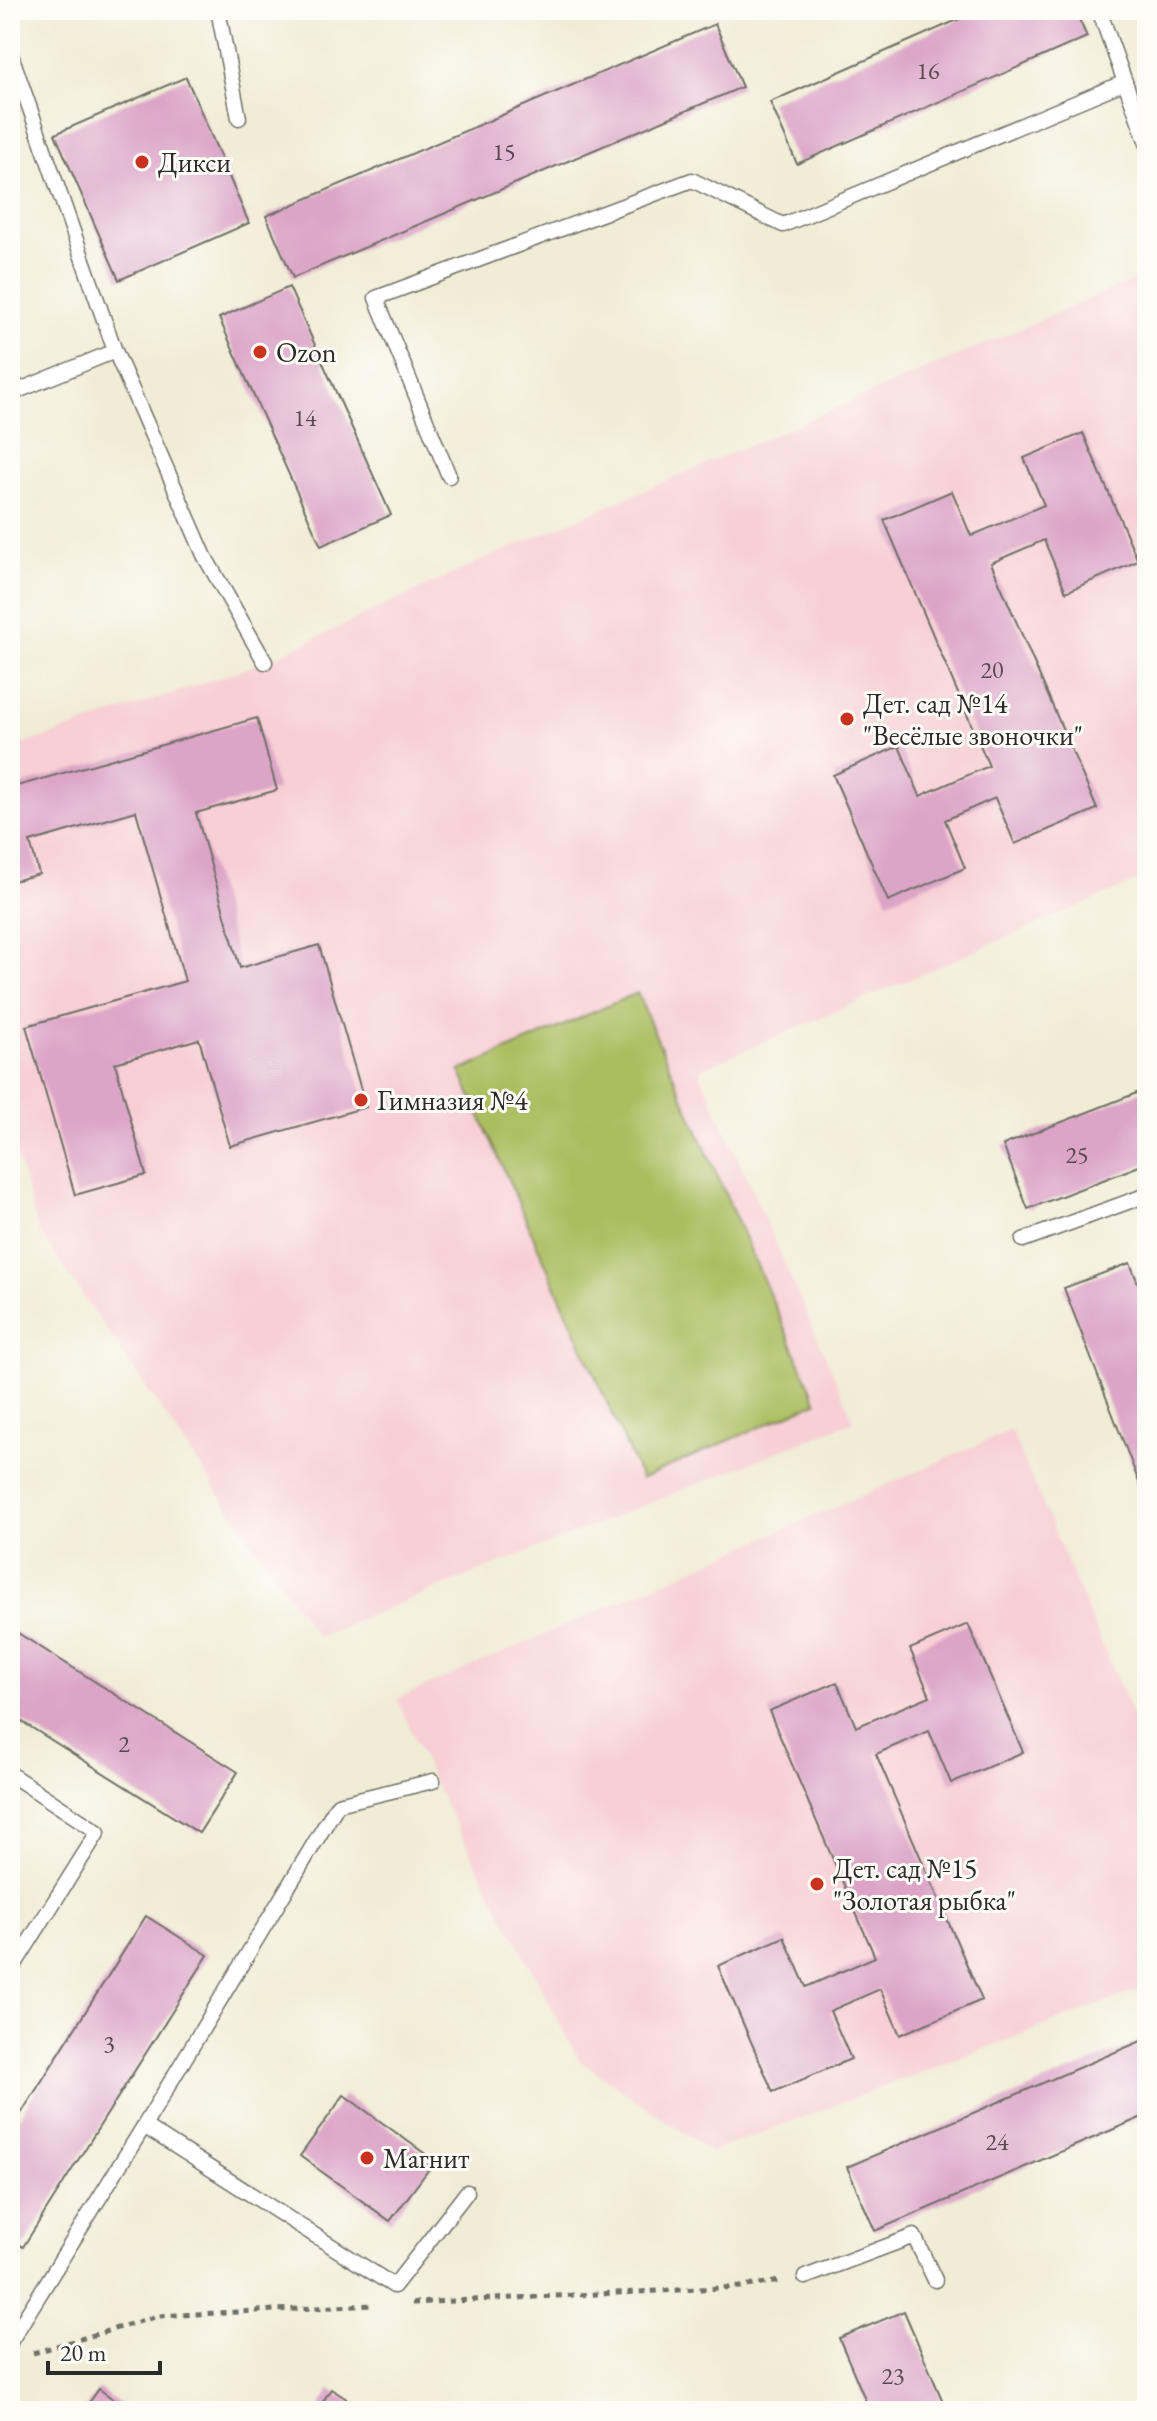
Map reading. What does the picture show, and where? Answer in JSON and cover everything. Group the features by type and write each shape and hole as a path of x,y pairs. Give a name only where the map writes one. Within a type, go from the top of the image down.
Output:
{"lane":[{"path":"218,10 239,118"},
{"path":"1099,10 1147,143"},
{"path":"10,52 115,351 205,557 265,662"},
{"path":"449,476 376,298 692,180 783,225 1125,82"},
{"path":"10,394 115,351"},
{"path":"1023,1240 1147,1195"},
{"path":"10,1774 98,1832 10,1972"},
{"path":"10,2342 338,1804 433,1781"},
{"path":"144,2126 394,2286 467,2192"},
{"path":"805,2277 914,2236 935,2280"}],"shaded area":[{"name":"Гимназия №4","path":"1138,278 1147,300 1147,877 699,1070 854,1421 317,1637 38,1230 10,1130 10,749 265,662 480,561"},
{"name":"Дет. сад №15 \"Золотая рыбка\"","path":"1011,1430 1147,1750 1147,1987 711,2152 579,2060 433,1781 397,1699"}],"green space":[{"path":"637,993 817,1402 641,1479 460,1071"}],"building":[{"path":"980,10 1075,10 1087,37 797,164 770,102"},
{"path":"715,24 742,87 293,278 266,216"},
{"path":"186,77 249,223 119,280 55,134"},
{"path":"289,287 391,515 321,546 219,318"},
{"path":"1083,433 1138,561 1066,592 1044,540 991,563 1097,809 1015,844 995,798 945,820 965,868 888,901 833,775 899,746 920,796 989,766 884,520 952,491 971,536 1044,505 1024,458"},
{"path":"257,718 277,790 196,813 240,968 319,945 366,1107 230,1146 199,1039 115,1063 146,1175 75,1195 26,1026 185,981 136,811 30,842 39,874 10,882 10,788"},
{"path":"1147,1089 1147,1163 1028,1209 1003,1145"},
{"path":"1130,1263 1147,1306 1147,1503 1064,1288"},
{"path":"968,1624 1023,1752 951,1783 929,1731 876,1754 982,2000 900,2035 880,1989 830,2011 851,2059 773,2092 718,1966 784,1937 806,1987 875,1957 769,1711 837,1682 856,1727 930,1696 910,1649"},
{"path":"10,1628 238,1772 199,1833 10,1714"},
{"path":"146,1916 208,1955 23,2247 10,2239 10,2131"},
{"path":"1141,2041 1147,2054 1147,2115 875,2231 847,2167"},
{"name":"Магнит","path":"344,2095 435,2161 390,2221 300,2156"},
{"path":"904,2311 947,2411 870,2411 839,2338"},
{"path":"99,2389 130,2411 83,2411"},
{"path":"331,2389 366,2411 317,2411"}],"place":[{"name":"Дикси","path":"142,162"},
{"name":"Ozon","path":"260,352"},
{"name":"Дет. сад №14 \"Весёлые звоночки\"","path":"847,719"},
{"name":"Гимназия №4","path":"361,1100"},
{"name":"Дет. сад №15 \"Золотая рыбка\"","path":"817,1884"},
{"name":"Магнит","path":"367,2158"}]}
